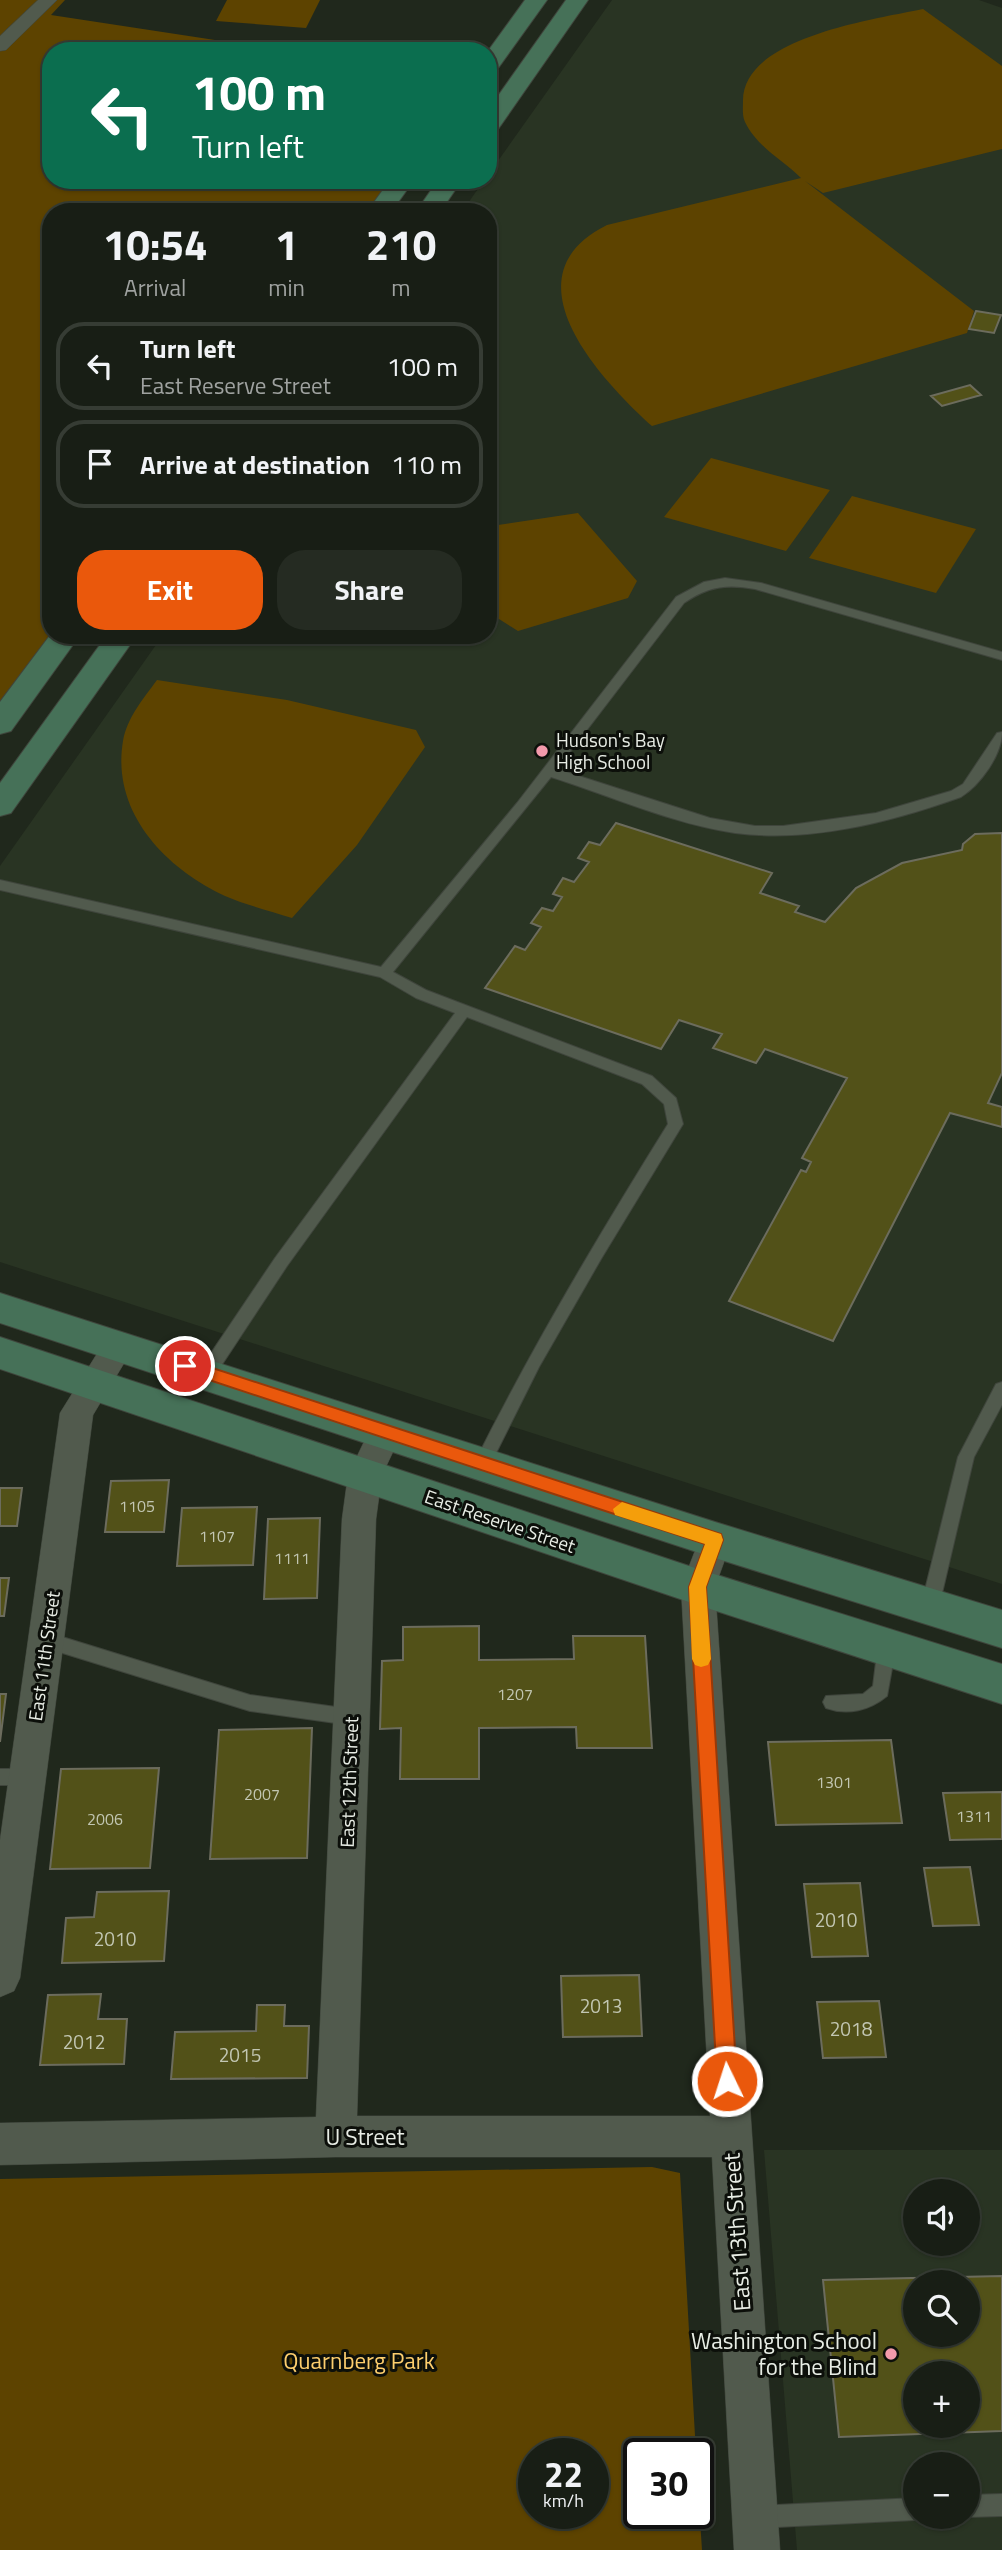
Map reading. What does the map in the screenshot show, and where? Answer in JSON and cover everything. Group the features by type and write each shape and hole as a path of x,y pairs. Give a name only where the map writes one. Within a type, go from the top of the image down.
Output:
{"street":[{"path":"0,46 48,0"},
{"path":"497,53 536,0"},
{"path":"497,114 577,0"},
{"path":"0,724 58,644"},
{"path":"0,806 116,644"},
{"path":"0,1308 386,1431 715,1540 1002,1629"},
{"name":"East 11th Street","path":"0,1979 14,1777 46,1640 77,1413 119,1345"},
{"name":"East Reserve Street","path":"0,1353 698,1587 1002,1684"},
{"name":"East 12th Street","path":"336,2137 359,1519 365,1475 386,1431"},
{"name":"East 13th Street","path":"715,1540 698,1587 756,2534"},
{"name":"U Street","path":"0,2144 336,2137 731,2136"}],"lane":[{"path":"384,973 548,771 680,600 700,586 727,580 757,586 1002,656"},
{"path":"548,771 732,828 771,832 874,817 956,794 968,787 1002,736"},
{"path":"0,885 384,973 421,994 647,1080 671,1102 676,1124 595,1255 533,1363 482,1464"},
{"path":"207,1373 281,1262 464,1011"},
{"path":"930,1606 966,1457 1002,1389"},
{"path":"46,1640 250,1703 350,1717"},
{"path":"832,1702 866,1702 881,1690 887,1646"},
{"path":"980,2506 1002,2505"},
{"path":"756,2534 903,2511"}],"shaded area":[{"name":"Hudson's Bay High School","path":"612,0 979,0 1002,8 1002,1584 0,1262 0,866 157,644 497,644 497,203 468,203 478,189 497,189 497,162"},
{"name":"Washington School for the Blind","path":"764,2150 1002,2150 1002,2550 797,2550"}],"green space":[{"path":"0,0 65,0 51,15 228,42 42,42 42,189 396,189 386,203 42,203 42,644 46,644 0,724"},
{"path":"227,0 320,0 306,28 216,21"},
{"path":"923,9 1002,66 1002,149 823,193 805,181 974,311 967,333 652,426 608,382 587,355 571,327 562,298 563,271 577,246 607,225 801,178 756,139 745,122 743,101 749,79 764,61 787,46 846,26"},
{"path":"711,458 830,490 786,551 664,517"},
{"path":"852,496 976,529 936,593 809,558"},
{"path":"578,513 637,581 628,598 518,631 497,618 498,525"},
{"path":"157,680 287,700 416,730 425,747 357,845 292,918 225,896 203,884 163,853 134,814 125,791 121,767 123,741 132,717"},
{"name":"Quarnberg Park","path":"652,2167 680,2173 695,2438 623,2438 623,2529 701,2529 702,2550 0,2550 0,2179"}],"building":[{"path":"976,311 1001,315 994,333 969,329"},
{"path":"970,385 981,395 942,406 931,396"},
{"path":"616,823 772,873 760,893 799,906 795,912 825,922 856,888 902,863 962,850 963,844 975,834 1002,833 1002,1073 988,1103 1002,1107 1002,1127 950,1113 833,1341 729,1301 801,1170 806,1172 811,1162 802,1158 847,1078 765,1049 756,1063 713,1048 722,1034 679,1020 661,1049 485,988 515,946 525,950 541,927 531,923 542,908 553,911 562,897 553,894 563,878 574,882 589,862 578,858 589,842 600,845"},
{"path":"169,1480 164,1532 105,1532 111,1481"},
{"path":"0,1488 22,1488 17,1526 0,1526"},
{"path":"257,1507 253,1565 177,1566 182,1508"},
{"path":"320,1518 317,1598 264,1599 268,1519"},
{"path":"0,1578 9,1578 4,1616 0,1616"},
{"path":"479,1626 479,1660 574,1659 573,1636 645,1636 652,1748 577,1748 576,1727 479,1728 479,1779 400,1779 401,1728 380,1729 382,1661 403,1660 403,1627"},
{"path":"0,1694 6,1694 0,1742"},
{"path":"312,1728 307,1858 210,1859 219,1730"},
{"path":"891,1740 902,1823 776,1825 768,1742"},
{"path":"159,1768 150,1868 50,1869 61,1769"},
{"path":"1002,1792 1002,1839 950,1840 943,1793"},
{"path":"970,1867 979,1925 933,1926 924,1868"},
{"path":"860,1883 868,1956 812,1957 804,1884"},
{"path":"169,1891 164,1961 62,1963 66,1918 94,1917 97,1892"},
{"path":"639,1975 642,2036 563,2037 561,1976"},
{"path":"101,1994 98,2019 127,2019 124,2064 40,2065 48,1995"},
{"path":"879,2001 886,2057 823,2058 817,2002"},
{"path":"257,2005 285,2005 284,2026 309,2026 307,2078 171,2079 175,2032 256,2031"},
{"path":"980,2276 1002,2276 1002,2431 980,2432 980,2361 903,2361 903,2435 839,2437 823,2280 903,2278 903,2347 980,2347"}],"slow traffic":[{"path":"622,1509 715,1540 698,1587 701,1659"}],"place":[{"name":"Hudson's Bay High School","path":"542,751"},
{"name":"Washington School for the Blind","path":"891,2354"}],"route":[{"path":"185,1366 715,1540 698,1587 727,2081"}]}
